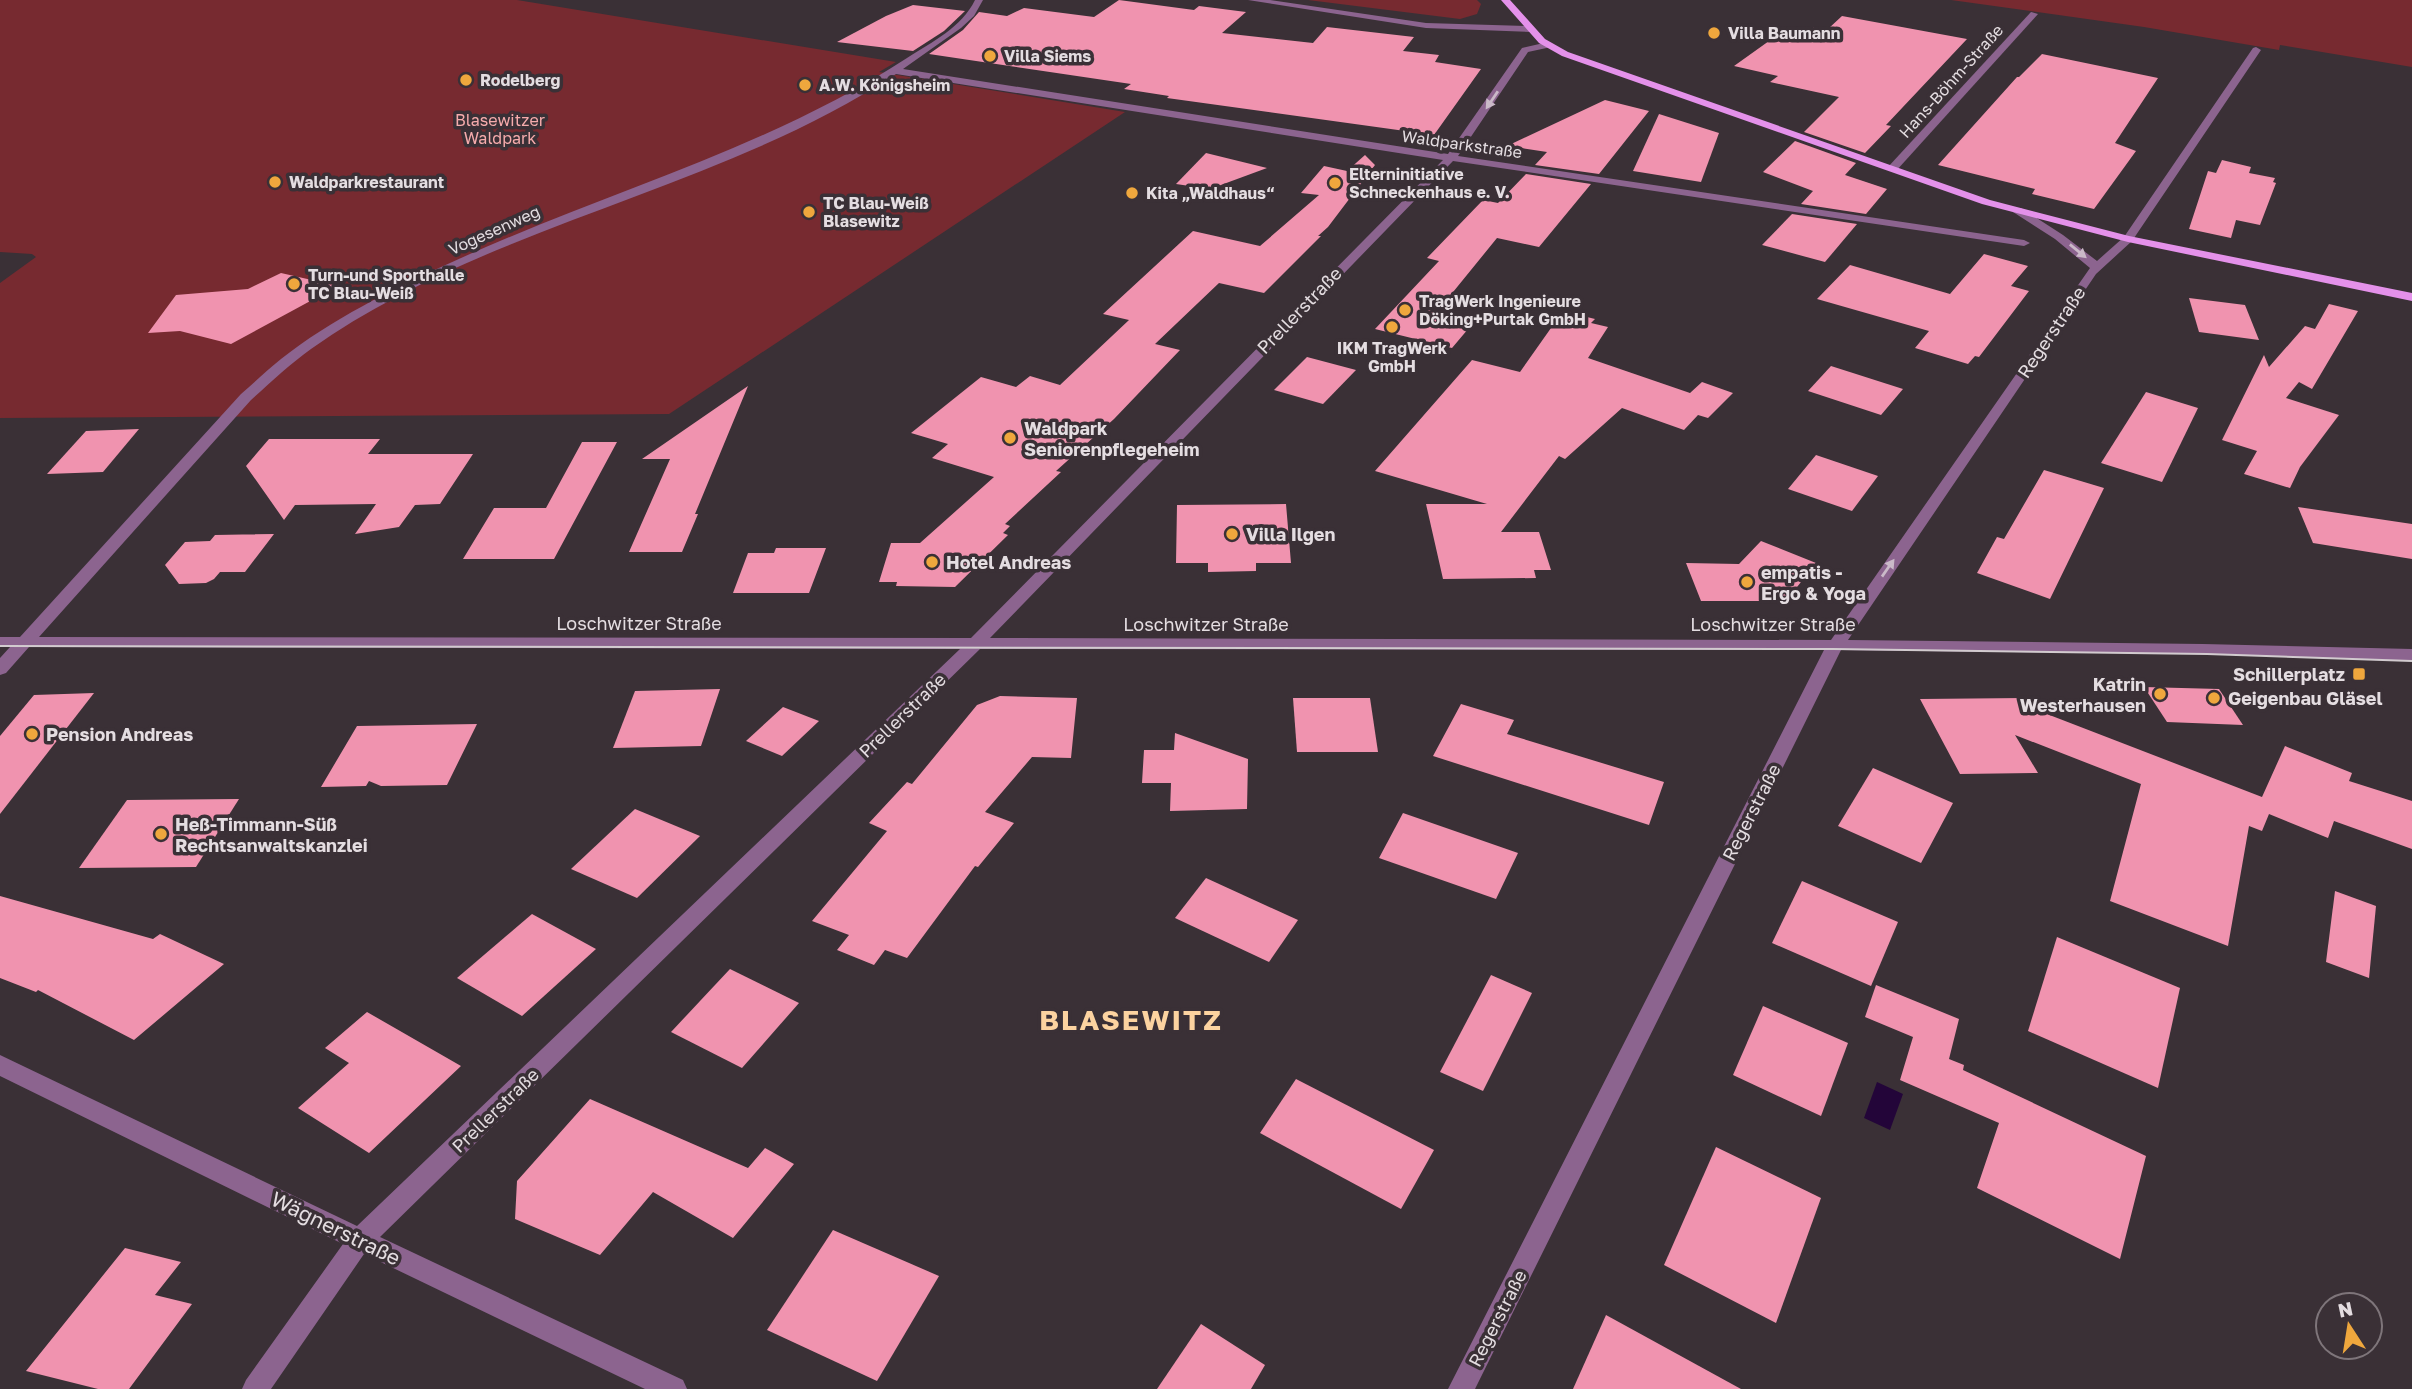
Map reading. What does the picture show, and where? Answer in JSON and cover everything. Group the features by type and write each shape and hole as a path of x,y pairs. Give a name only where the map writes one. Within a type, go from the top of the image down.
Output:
{"main road":[{"path":"1505,0 1533,32 1548,45 1565,54 2017,210 2128,239 2412,297"}],"street":[{"name":"Vogesenweg","path":"0,669 246,397 285,362 329,332 477,255 582,211 710,164 787,130 897,71 957,27 979,0"},
{"path":"1252,0 1434,25 1533,32"},
{"name":"Hans-Böhm-Straße","path":"1892,169 2034,14"},
{"name":"Prellerstraße","path":"255,1389 360,1240 975,644 1458,150 1525,50 1548,45"},
{"name":"Regerstraße","path":"1461,1389 1836,645 2096,267 2128,239 2256,50"},
{"name":"Waldparkstraße","path":"897,71 1449,158 2024,243"},
{"path":"2017,210 2059,237 2096,267"},
{"name":"Loschwitzer Straße","path":"0,642 1836,645 2203,649 2412,655"},
{"name":"Wägnerstraße","path":"0,1065 674,1389"}],"green space":[{"name":"Blasewitzer Waldpark","path":"0,0 517,0 896,62 879,72 1125,112 669,414 0,418 0,283 36,257 32,254 0,252"},
{"path":"1308,0 1477,0 1481,4 1477,14 1460,19"},
{"path":"1951,0 2412,0 2412,67 2280,45 2279,50 2144,27"}],"shaded area":[{"path":"1877,1082 1903,1094 1890,1130 1864,1118"}],"building":[{"path":"1119,0 1194,10 1199,6 1246,12 1222,33 1313,43 1327,27 1414,37 1403,51 1439,55 1435,62 1481,69 1434,135 1167,98 1169,96 1124,89 1131,84 929,54 963,30 979,12 1007,16 1024,8 1094,17"},
{"path":"913,5 965,11 944,31 913,51 837,42 886,16"},
{"path":"1842,16 1967,39 1886,125 1891,126 1865,153 1804,132 1839,97 1770,82 1778,76 1734,66 1776,36 1802,40 1814,27 1828,29"},
{"path":"2042,54 2158,78 2115,143 2136,151 2094,209 2032,194 2035,189 1938,165 2017,77"},
{"path":"1605,100 1649,111 1599,174 1535,165 1547,152 1507,146"},
{"path":"1659,114 1719,133 1701,182 1633,171"},
{"path":"1795,141 1856,163 1845,175 1887,189 1866,214 1801,204 1813,191 1763,172"},
{"path":"1206,153 1267,168 1210,189 1176,184"},
{"path":"1365,155 1375,165 1328,227 1318,236 1321,236 1264,293 1219,283 1155,344 1180,350 1114,419 1056,471 1061,472 1005,524 1010,526 1003,533 1008,535 955,587 896,586 897,582 879,582 891,543 920,543 994,477 932,458 948,444 911,433 981,377 1016,387 1030,376 1060,385 1129,320 1103,314 1193,231 1260,246 1319,195 1301,193 1324,166 1347,171"},
{"path":"2222,160 2251,167 2249,173 2275,178 2273,182 2276,183 2260,225 2236,220 2231,238 2189,229 2208,171 2216,173"},
{"path":"1526,174 1591,184 1539,247 1497,238 1436,313 1474,322 1452,348 1375,329 1439,261 1427,258 1483,200 1498,203"},
{"path":"1792,214 1857,224 1825,262 1762,245"},
{"path":"1984,254 2028,266 2011,286 2029,291 1979,357 1975,356 1968,364 1915,348 1929,331 1817,299 1850,265 1950,294"},
{"path":"281,273 338,286 231,344 180,331 148,333 176,295 248,289"},
{"path":"2189,298 2245,305 2259,340 2199,332"},
{"path":"2329,304 2358,311 2312,389 2299,382 2286,398 2339,415 2300,467 2290,488 2244,474 2257,451 2222,440 2264,355 2269,367 2305,326 2315,329"},
{"path":"1563,311 1595,319 1591,323 1608,327 1588,358 1690,393 1702,382 1733,393 1708,418 1698,415 1684,430 1622,408 1565,459 1559,456 1501,532 1539,532 1551,570 1534,570 1536,578 1443,579 1426,504 1487,504 1375,471 1472,360 1520,372"},
{"path":"1307,357 1356,370 1323,404 1274,390"},
{"path":"1831,366 1903,389 1881,415 1808,391"},
{"path":"748,386 682,552 629,552 670,459 642,459"},
{"path":"2146,392 2198,408 2162,482 2101,463"},
{"path":"139,429 103,472 47,474 86,431"},
{"path":"269,439 380,439 368,454 473,454 440,504 415,505 399,527 355,534 376,504 295,505 284,520 246,466"},
{"path":"582,442 617,442 554,559 463,559 494,508 546,508"},
{"path":"1816,455 1878,476 1852,511 1788,489"},
{"path":"2044,470 2104,488 2050,599 1977,573 1997,537 2004,539"},
{"name":"Villa Ilgen","path":"1286,504 1291,563 1256,563 1256,571 1208,572 1208,563 1176,563 1177,505"},
{"path":"2298,507 2412,524 2412,559 2313,543"},
{"path":"274,534 245,572 220,572 206,583 179,584 165,565 185,542 210,541 215,535"},
{"name":"empatis - Ergo & Yoga","path":"1761,541 1816,563 1786,601 1701,601 1686,563 1739,564"},
{"path":"776,548 826,548 809,593 733,593 748,553 774,553"},
{"path":"2144,687 2219,689 2243,725 2167,722"},
{"path":"720,689 701,746 613,748 635,691"},
{"path":"94,693 0,814 0,736 34,695"},
{"path":"1000,696 1077,698 1071,758 1032,757 985,812 1014,823 978,867 975,866 907,958 885,950 874,965 837,950 849,935 812,921 887,831 869,823 907,782 912,784 977,705"},
{"path":"1293,698 1370,698 1378,752 1297,752"},
{"path":"2024,698 2029,707 2262,797 2285,746 2352,773 2349,781 2412,801 2412,849 2334,821 2328,838 2269,814 2262,831 2249,826 2228,946 2110,901 2141,784 2015,735 2038,773 1960,774 1920,699"},
{"path":"1461,704 1514,720 1507,734 1664,782 1649,825 1433,756"},
{"path":"783,707 819,721 782,756 746,741"},
{"path":"477,724 447,785 381,786 369,781 366,786 321,787 357,726"},
{"path":"1175,733 1248,759 1247,809 1170,811 1171,783 1142,783 1144,750 1174,750"},
{"path":"1873,768 1953,803 1921,863 1838,826"},
{"path":"239,799 196,867 79,868 127,800"},
{"path":"635,809 700,836 637,898 571,869"},
{"path":"1403,813 1518,853 1496,899 1379,858"},
{"path":"1206,878 1298,920 1269,962 1175,918"},
{"path":"1802,881 1898,922 1871,986 1772,943"},
{"path":"2335,891 2376,906 2369,978 2326,962"},
{"path":"0,896 153,939 160,934 224,964 134,1040 38,990 36,992 0,978"},
{"path":"532,914 596,949 522,1016 457,978"},
{"path":"2057,937 2180,988 2158,1088 2028,1031"},
{"path":"730,969 799,1003 742,1068 671,1032"},
{"path":"1491,975 1532,993 1483,1091 1440,1072"},
{"path":"1876,985 1959,1019 1949,1059 1964,1065 1963,1070 2146,1156 2120,1259 1977,1188 1999,1123 1900,1080 1913,1037 1865,1017"},
{"path":"1763,1006 1848,1043 1821,1116 1733,1075"},
{"path":"367,1012 461,1066 369,1153 298,1108 349,1063 325,1048"},
{"path":"1296,1079 1434,1150 1401,1209 1260,1133"},
{"path":"590,1099 748,1168 765,1148 794,1164 733,1238 653,1192 600,1255 515,1219 517,1181"},
{"path":"1716,1147 1821,1198 1776,1323 1664,1265"},
{"path":"833,1230 939,1276 877,1381 767,1330"},
{"path":"125,1248 181,1262 155,1295 192,1304 129,1389 98,1389 26,1371"},
{"path":"1606,1315 1741,1389 1573,1389"},
{"path":"1201,1324 1265,1365 1251,1389 1157,1389"}],"tram line":[{"path":"0,646 1833,649 2207,654 2412,661"}],"place":[{"name":"Villa Baumann","path":"1714,33"},
{"name":"Villa Siems","path":"990,56"},
{"name":"Rodelberg","path":"466,80"},
{"name":"A.W. Königsheim","path":"805,85"},
{"name":"Waldparkrestaurant","path":"275,182"},
{"name":"Elterninitiative Schneckenhaus e. V.","path":"1335,183"},
{"name":"Kita „Waldhaus“","path":"1132,193"},
{"name":"TC Blau-Weiß Blasewitz","path":"809,212"},
{"name":"Turn-und Sporthalle TC Blau-Weiß","path":"294,284"},
{"name":"TragWerk Ingenieure Döking+Purtak GmbH","path":"1405,310"},
{"name":"IKM TragWerk GmbH","path":"1392,327"},
{"name":"Waldpark Seniorenpflegeheim","path":"1010,438"},
{"name":"Villa Ilgen","path":"1232,534"},
{"name":"Hotel Andreas","path":"932,562"},
{"name":"empatis - Ergo & Yoga","path":"1747,582"},
{"name":"Schillerplatz","path":"2359,674"},
{"name":"Katrin Westerhausen","path":"2160,694"},
{"name":"Geigenbau Gläsel","path":"2214,698"},
{"name":"Pension Andreas","path":"32,734"},
{"name":"Heß-Timmann-Süß Rechtsanwaltskanzlei","path":"161,834"}],"district":[{"name":"BLASEWITZ","path":"1131,1019"}]}
